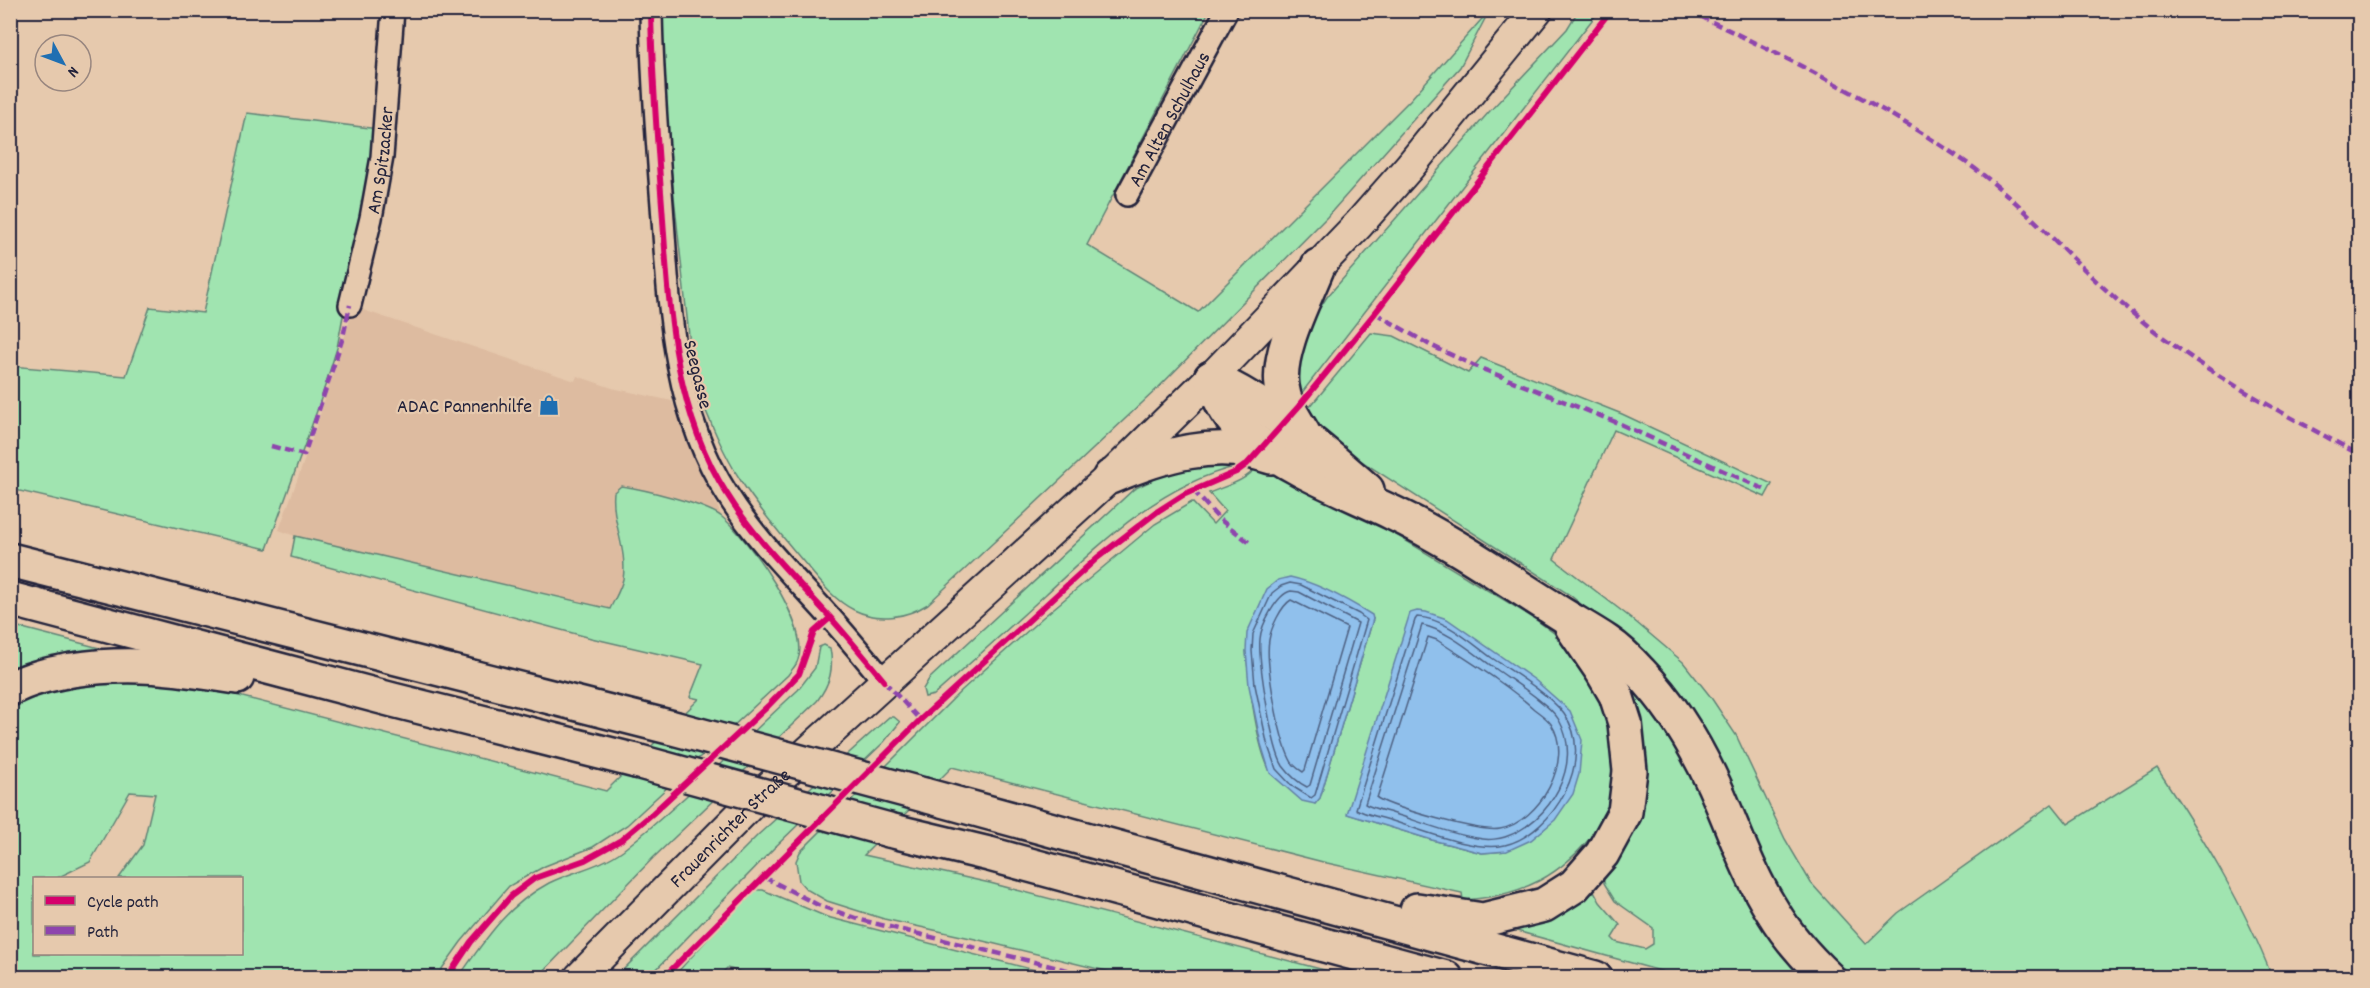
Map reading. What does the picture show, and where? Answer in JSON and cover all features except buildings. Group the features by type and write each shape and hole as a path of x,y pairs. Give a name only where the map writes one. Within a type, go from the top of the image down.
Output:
{"highway":[{"path":"1304,434 1287,405 1281,386 1282,372 1292,332 1318,266"},
{"path":"1211,378 1236,389 1304,434 1395,514"},
{"path":"1211,378 1220,402 1232,420 1249,437 1290,463 1346,493 1395,514 1486,566 1608,642 1644,676 1669,705 1702,760 1757,884 1772,911 1790,937 1828,978"},
{"path":"1110,477 1168,455 1225,447 1251,450 1290,463"},
{"path":"10,560 69,577 673,728 1595,978"},
{"path":"10,599 393,700 636,761 889,830 990,854 1446,978"},
{"path":"1277,890 1484,920 1544,905 1574,886 1602,854 1624,812 1630,771 1625,723 1616,695 1564,616"},
{"path":"10,689 47,674 126,664 164,666 393,700"}],"main road":[{"name":"Frauenrichter Straße","path":"579,978 754,801 1110,477 1211,378 1410,166 1537,10"}],"street":[{"name":"Am Spitzacker","path":"350,305 371,218 382,157 393,10"},
{"name":"Seegasse","path":"651,10 652,72 670,313 676,362 687,402 705,451 726,493 763,544 884,681"},
{"name":"Am Alten Schulhaus","path":"1127,195 1227,10"}],"shaded area":[{"path":"354,307 575,381 577,376 612,388 672,401 721,515 699,506 621,486 613,504 623,564 623,581 610,609 295,536 279,530 315,431"}],"green space":[{"path":"654,11 1209,11 1087,245 1198,312 1410,100 1489,11 1460,67 1327,217 1158,388 928,604 911,613 883,617 863,614 846,606 832,595 778,531 755,502 727,457 694,382"},
{"path":"1578,11 1599,11 1297,399 1294,389 1304,332 1327,297 1489,112 1567,29"},
{"path":"247,113 378,129 337,348 267,549 11,489 11,366 126,376 150,307 203,313"},
{"path":"1371,333 1394,336 1468,373 1481,358 1622,414 1772,484 1765,497 1614,430 1554,559 1631,618 1683,662 1710,696 1736,735 1785,839 1811,883 1866,944 1898,913 2052,804 2068,824 2157,768 2235,896 2272,977 1850,977 1810,944 1624,640 1570,595 1344,450 1304,414"},
{"path":"1218,460 1238,466 1183,486 1134,517 1111,535 934,695 925,697 923,689 929,679 1134,489 1173,470"},
{"path":"1257,466 1285,477 1366,517 1529,615 1558,636 1583,660 1593,678 1612,729 1616,760 1611,798 1603,820 1570,859 1555,871 1523,888 1485,898 1463,900 1462,893 1327,863 952,767 864,855 990,883 1351,977 1131,977 884,919 827,901 806,889 799,881 796,861 800,852 962,690 1042,618 1155,524 1192,502 1213,524 1225,511 1209,493 1248,476","holes":["1373,619 1320,798 1315,804 1273,775 1265,760 1257,730 1246,651","1348,814 1507,851 1482,853"]},
{"path":"621,486 689,502 722,517 747,543 775,583 787,605 800,645 797,662 788,675 627,825 593,847 545,866 509,886 461,942 436,977 11,978 11,708 33,696 64,685 125,681 189,683 606,791 699,699 690,697 703,664 591,638 291,557 295,536 610,609 622,583 624,568 614,492","holes":["130,792 155,794 143,845 120,877 243,877 243,955 33,955 33,877 59,877 90,862"]},
{"path":"11,625 111,651 72,654 11,671"},
{"path":"824,645 830,648 831,670 828,682 817,701 653,858 538,977 458,978 497,925 520,902 549,883 614,856 691,792 798,690 815,668 819,647"},
{"path":"1634,689 1665,726 1808,977 1682,977 1495,925 1593,889 1600,902 1620,925 1612,938 1616,942 1645,949 1653,944 1653,928 1615,901 1604,883 1604,866 1631,690"},
{"path":"889,717 894,717 900,722 884,742 775,847 649,977 615,978 759,834"},
{"path":"756,890 763,890 827,917 1062,977 763,978 727,968 718,977 673,977 748,895"}],"water":[{"path":"1290,577 1311,583 1332,593 1372,615 1373,619 1320,798 1315,804 1302,801 1270,773 1261,744 1249,686 1247,633 1267,589 1278,580"},
{"path":"1417,611 1447,619 1535,680 1570,711 1582,740 1579,774 1573,794 1555,820 1531,840 1507,851 1482,853 1347,814 1410,613"}],"marked path":[{"path":"1688,10 1866,100 1934,141 1967,163 2008,196 2102,287 2177,348 2237,386 2360,455"},
{"path":"271,446 304,455 343,337 350,305"},
{"path":"1375,313 1430,345 1475,366 1618,423 1768,491"},
{"path":"1193,490 1218,518 1250,543"},
{"path":"884,681 920,720"},
{"path":"764,877 818,905 861,920 1100,978"}],"cycle path":[{"path":"651,10 652,59 667,280 676,354 695,426 709,461 738,511 775,557 884,681"},
{"path":"663,978 920,720 1097,558 1158,511 1183,495 1236,472 1247,464 1300,405 1375,313 1611,10"},
{"path":"447,978 471,942 511,896 535,878 585,860 621,840 768,706 799,674 814,632 830,618"}],"place":[{"name":"ADAC Pannenhilfe","path":"549,405"}]}
